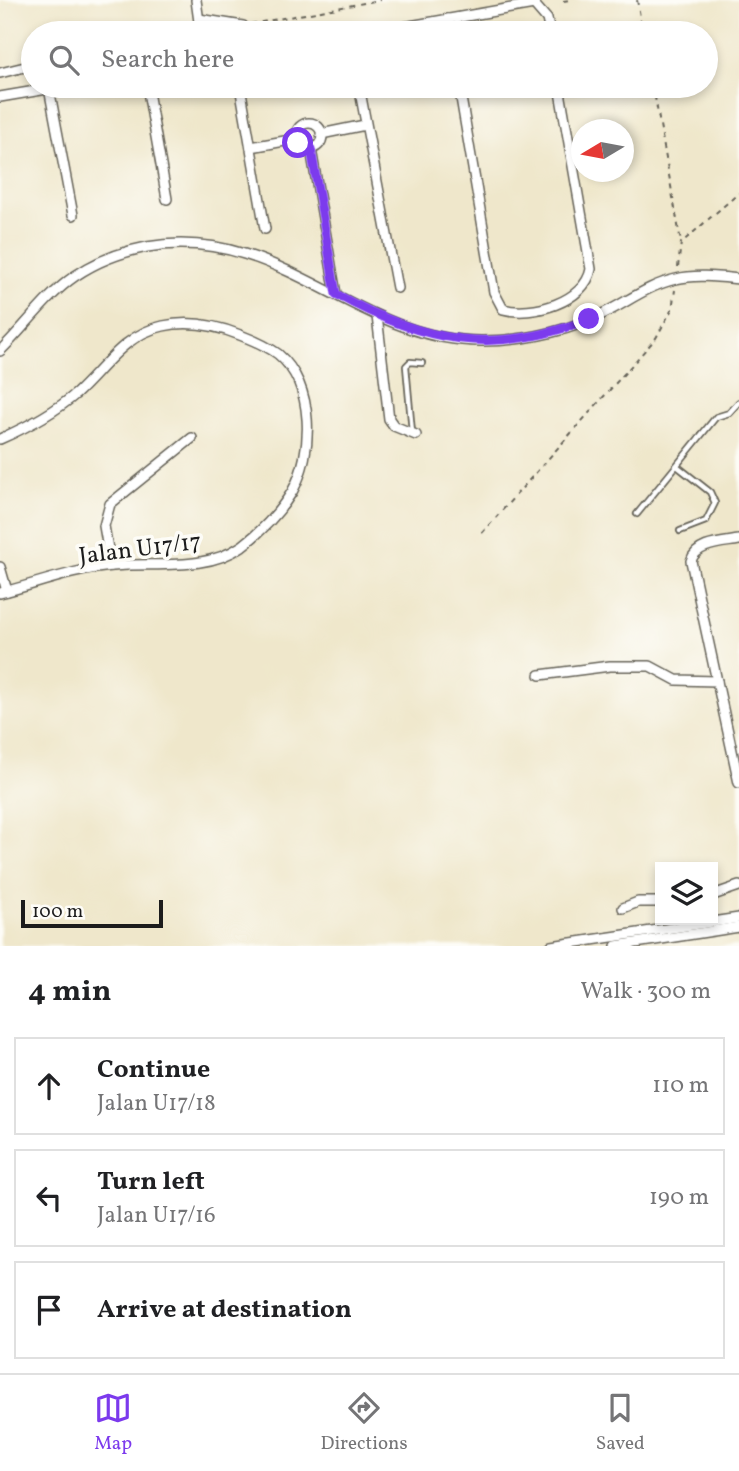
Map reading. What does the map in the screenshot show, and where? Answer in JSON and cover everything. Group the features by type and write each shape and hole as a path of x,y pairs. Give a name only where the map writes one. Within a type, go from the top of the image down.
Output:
{"street":[{"path":"196,0 199,19 212,21"},
{"path":"437,21 534,5 547,21"},
{"path":"0,73 21,68"},
{"path":"0,97 21,93"},
{"path":"52,98 72,215"},
{"path":"149,98 167,198"},
{"path":"242,98 265,229"},
{"path":"361,98 397,288"},
{"path":"461,98 494,292 503,309 514,312 547,307 583,289 589,279 591,269 561,98"},
{"path":"304,124 317,127 321,134 320,142 311,149 303,148 296,139 298,130 304,124"},
{"path":"321,134 365,125"},
{"path":"251,147 296,139"},
{"path":"311,149 336,294"},
{"path":"0,351 28,324 55,291 74,276 94,264 126,251 161,245 206,245 257,256 377,316 412,330 456,340 506,341 562,330 677,278 739,279"},
{"path":"377,316 388,419 394,426 414,434"},
{"name":"Jalan U17/17","path":"0,439 54,410 74,395 139,334 178,323 213,326 253,340 278,354 295,374 304,398 306,445 293,490 271,522 241,547 203,562 111,566 3,592"},
{"path":"111,566 104,526 110,504 192,438"},
{"path":"739,540 701,548 693,554 691,562 739,783"},
{"path":"0,567 3,592"},
{"path":"540,675 610,666 650,666 676,680 717,681"},
{"path":"718,893 739,886"},
{"path":"623,908 638,902 655,902"},
{"path":"551,946 739,918"},
{"path":"616,946 739,928"}],"lane":[{"path":"414,434 407,366 410,362 422,363"},
{"path":"637,514 716,417 729,413 739,402"},
{"path":"677,466 710,492 715,503 706,521 680,531"}],"path":[{"path":"269,21 380,0"},
{"path":"563,1 569,0"},
{"path":"637,0 641,21"},
{"path":"482,533 565,444 656,338 672,309 681,243 655,98"},
{"path":"681,243 739,193"}],"route":[{"path":"298,143 303,148 311,149 336,294 377,316 412,330 456,340 506,341 562,330 589,319"}]}
